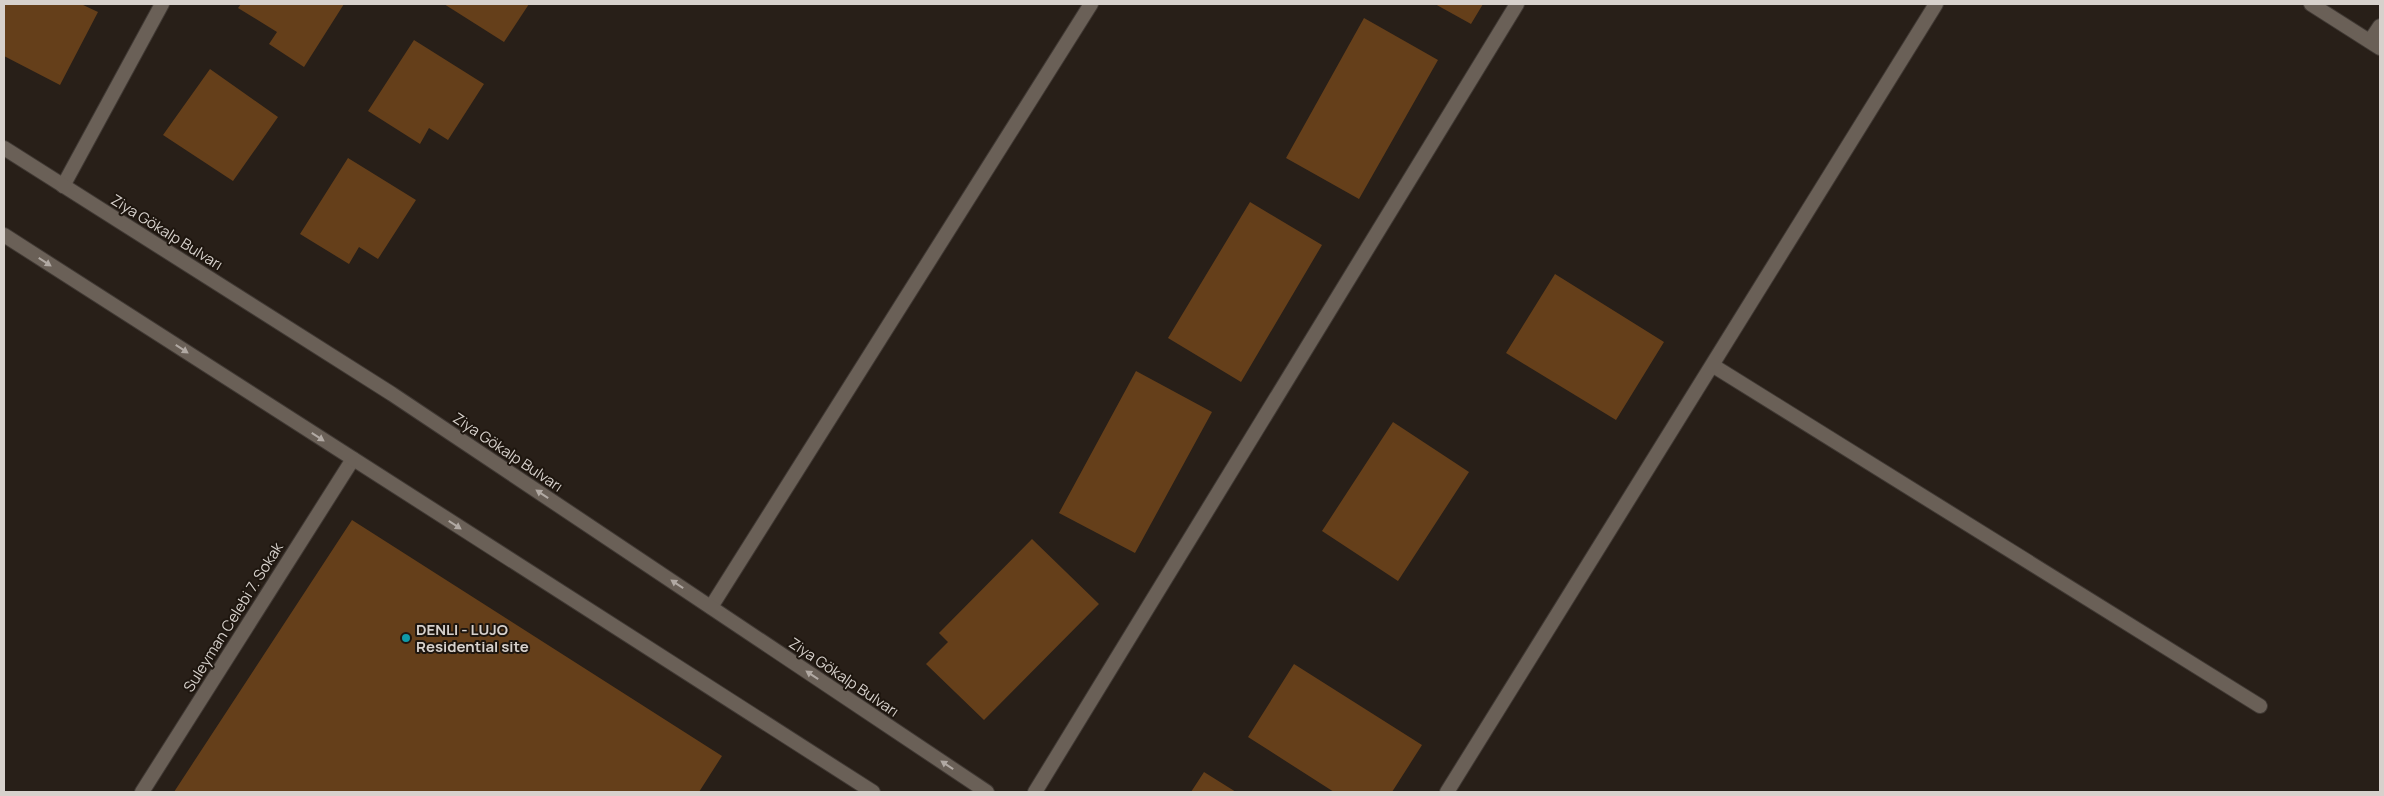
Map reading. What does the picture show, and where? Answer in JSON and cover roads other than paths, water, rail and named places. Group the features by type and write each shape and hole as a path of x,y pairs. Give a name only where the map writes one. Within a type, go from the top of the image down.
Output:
{"street":[{"path":"63,186 162,4"},
{"path":"711,607 1091,4"},
{"path":"1035,792 1517,4"},
{"path":"1447,792 1936,4"},
{"path":"2312,4 2375,44 2380,26"},
{"name":"Ziya Gökalp Bulvarı","path":"4,148 392,394 987,792"},
{"path":"4,235 873,792"},
{"path":"1712,365 2260,706"},
{"name":"Suleyman Celebi 7. Sokak","path":"142,792 353,459"}],"place":[{"name":"DENLI - LUJO Residential site","path":"406,638"}]}
